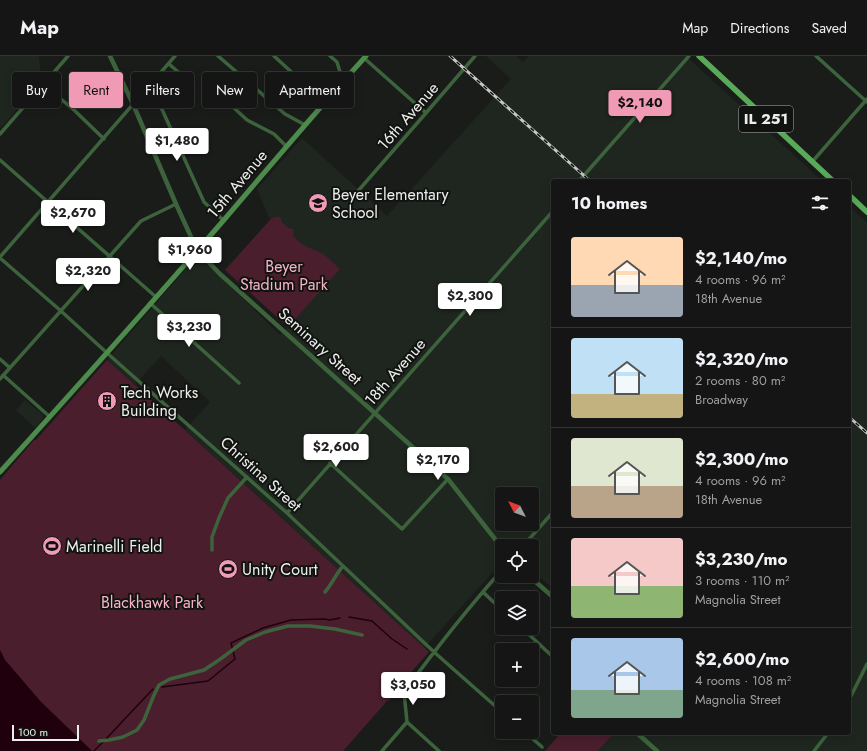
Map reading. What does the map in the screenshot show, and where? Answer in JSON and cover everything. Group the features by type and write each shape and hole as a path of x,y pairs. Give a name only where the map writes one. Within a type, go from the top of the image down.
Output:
{"main road":[{"name":"IL 251","path":"699,56 831,179"},
{"name":"15th Avenue","path":"352,72 365,57"},
{"name":"15th Avenue","path":"0,472 107,353 319,108"},
{"path":"851,197 867,212"}],"street":[{"path":"54,72 68,56"},
{"name":"Seminary Street","path":"110,56 131,100"},
{"path":"162,72 176,56"},
{"path":"218,56 285,114 305,125"},
{"path":"274,56 291,72"},
{"path":"330,56 337,62 340,72"},
{"name":"16th Avenue","path":"358,191 475,56"},
{"path":"581,179 689,56"},
{"path":"812,162 866,101 816,56"},
{"path":"365,57 426,113"},
{"path":"169,64 178,72"},
{"path":"61,99 104,139"},
{"path":"0,258 131,106"},
{"path":"0,134 22,108"},
{"name":"Seminary Street","path":"135,108 197,250 220,274 448,479 495,539"},
{"path":"161,108 204,202 223,220"},
{"path":"234,108 248,120 274,134 286,146"},
{"path":"0,160 156,297"},
{"path":"0,378 141,221 176,204"},
{"name":"18th Avenue","path":"287,513 551,213"},
{"name":"Christina Street","path":"0,258 287,513 434,652 495,706"},
{"path":"150,303 239,383"},
{"path":"0,359 10,368"},
{"path":"3,375 50,417"},
{"path":"330,463 402,529 448,479"},
{"path":"212,550 212,537 228,498 247,477"},
{"path":"529,539 551,514"},
{"path":"325,592 329,588 337,572 343,566"},
{"path":"439,751 407,722 404,692 434,652 495,578"},
{"path":"537,583 551,595"},
{"path":"482,592 495,604"},
{"path":"99,741 123,737 138,730 144,720 159,685 170,679 204,670 246,640 265,632 288,626 310,626 362,635"},
{"path":"529,635 551,655"},
{"path":"851,696 867,664"},
{"path":"382,751 407,722"},
{"path":"639,735 657,751"},
{"path":"814,751 826,735"},
{"path":"533,739 542,747"}],"shaded area":[{"path":"0,56 39,56 41,72 12,72 12,108 18,108 0,129"},
{"path":"486,56 516,56 523,62 529,56 686,56 820,179 551,179 551,587 539,576 539,539 495,539 495,570 424,648 185,430 210,402 161,356 135,384 155,403 107,360 198,255 280,335 288,327 324,255 304,246 293,235 270,220 257,189 302,138 387,216 511,79"},
{"path":"851,208 867,223 867,751 598,751 612,735 851,735"},
{"path":"25,400 43,415 43,419 35,428 16,410"},
{"path":"0,650 5,660 40,701 92,751 0,751"}],"green space":[{"name":"Beyer Stadium Park","path":"274,217 280,217 281,221 288,228 294,229 293,235 300,242 323,254 340,269 288,327 225,270"},
{"name":"Blackhawk Park","path":"107,360 429,652 397,688 389,701 387,701 343,751 92,751 40,701 5,660 0,650 0,480 34,440 36,440"},
{"path":"559,735 612,735 598,751 545,751"}],"waterway":[{"path":"349,617 372,621 392,639 407,649"},
{"path":"162,687 208,681 235,659 231,643 263,628 291,620 330,620 340,618"},
{"path":"94,751 153,689"}],"railway":[{"path":"450,56 588,179"},
{"path":"851,419 867,433"}],"place":[{"name":"Beyer Elementary School","path":"318,203"},
{"name":"Tech Works Building","path":"107,401"},
{"name":"Marinelli Field","path":"52,546"},
{"name":"Unity Court","path":"228,569"}]}
